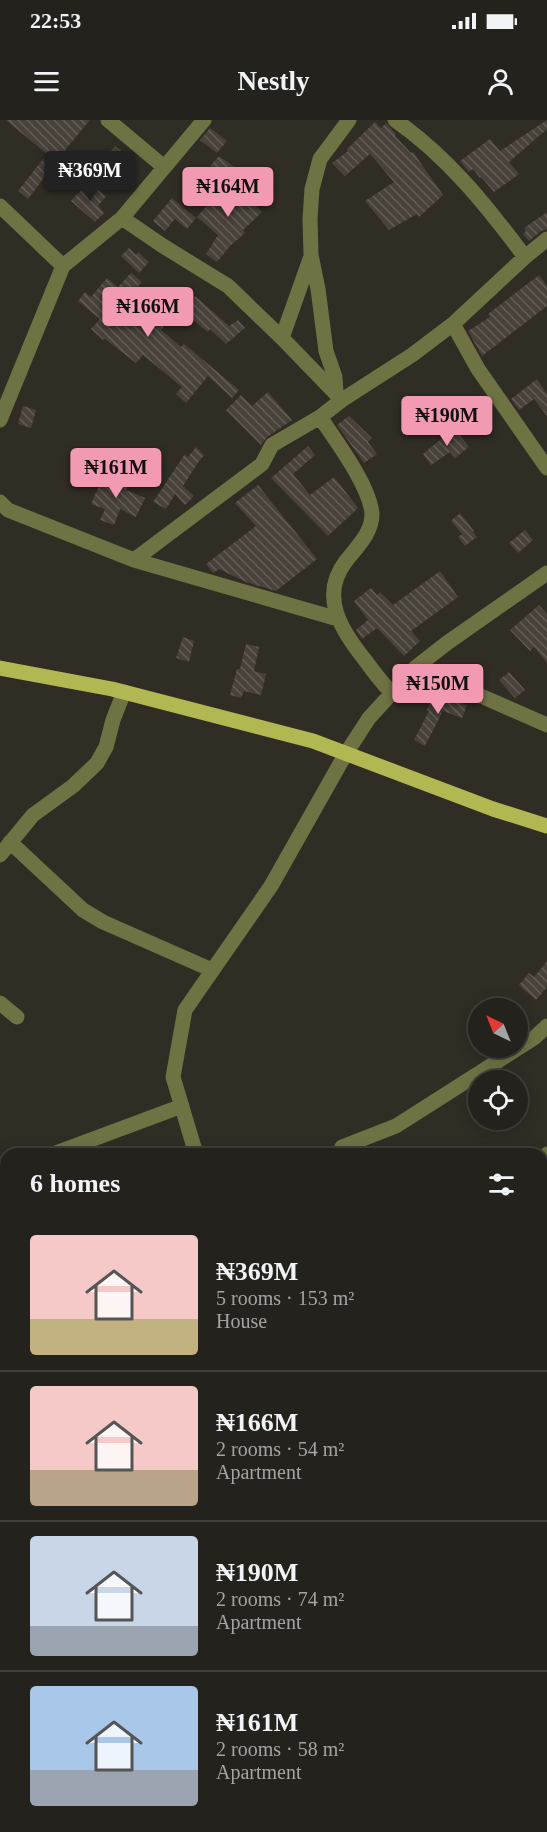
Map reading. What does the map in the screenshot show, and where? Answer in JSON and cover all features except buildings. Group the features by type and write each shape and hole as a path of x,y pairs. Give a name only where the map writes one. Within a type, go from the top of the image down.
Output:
{"main road":[{"path":"0,668 124,692 313,741 493,809 547,826"}],"street":[{"path":"108,120 164,168"},
{"path":"0,420 63,266 122,218 204,120"},
{"path":"339,396 326,351 311,255 310,219 312,189 320,159 349,120"},
{"path":"399,121 424,140 469,187 525,257"},
{"path":"0,206 63,266"},
{"path":"122,218 228,286 339,396"},
{"path":"134,560 262,464 272,445 320,417 339,396 412,356 453,324 525,257 545,245"},
{"path":"282,338 311,255"},
{"path":"453,324 478,369 547,468"},
{"path":"320,417 362,485 371,504 372,516 366,534 336,575 333,606 350,641 391,692"},
{"path":"0,502 8,510 134,560 338,619"},
{"path":"194,1148 173,1077 185,1010 271,886 345,755 369,718 415,668 447,643 547,574"},
{"path":"415,668 440,681 547,725"},
{"path":"0,855 41,807 73,786 97,762 106,747 124,692"},
{"path":"10,842 83,910 103,922 212,970"},
{"path":"0,1003 16,1017"},
{"path":"342,1147 396,1126 534,1038 547,1026"},
{"path":"68,1148 182,1106"}]}
